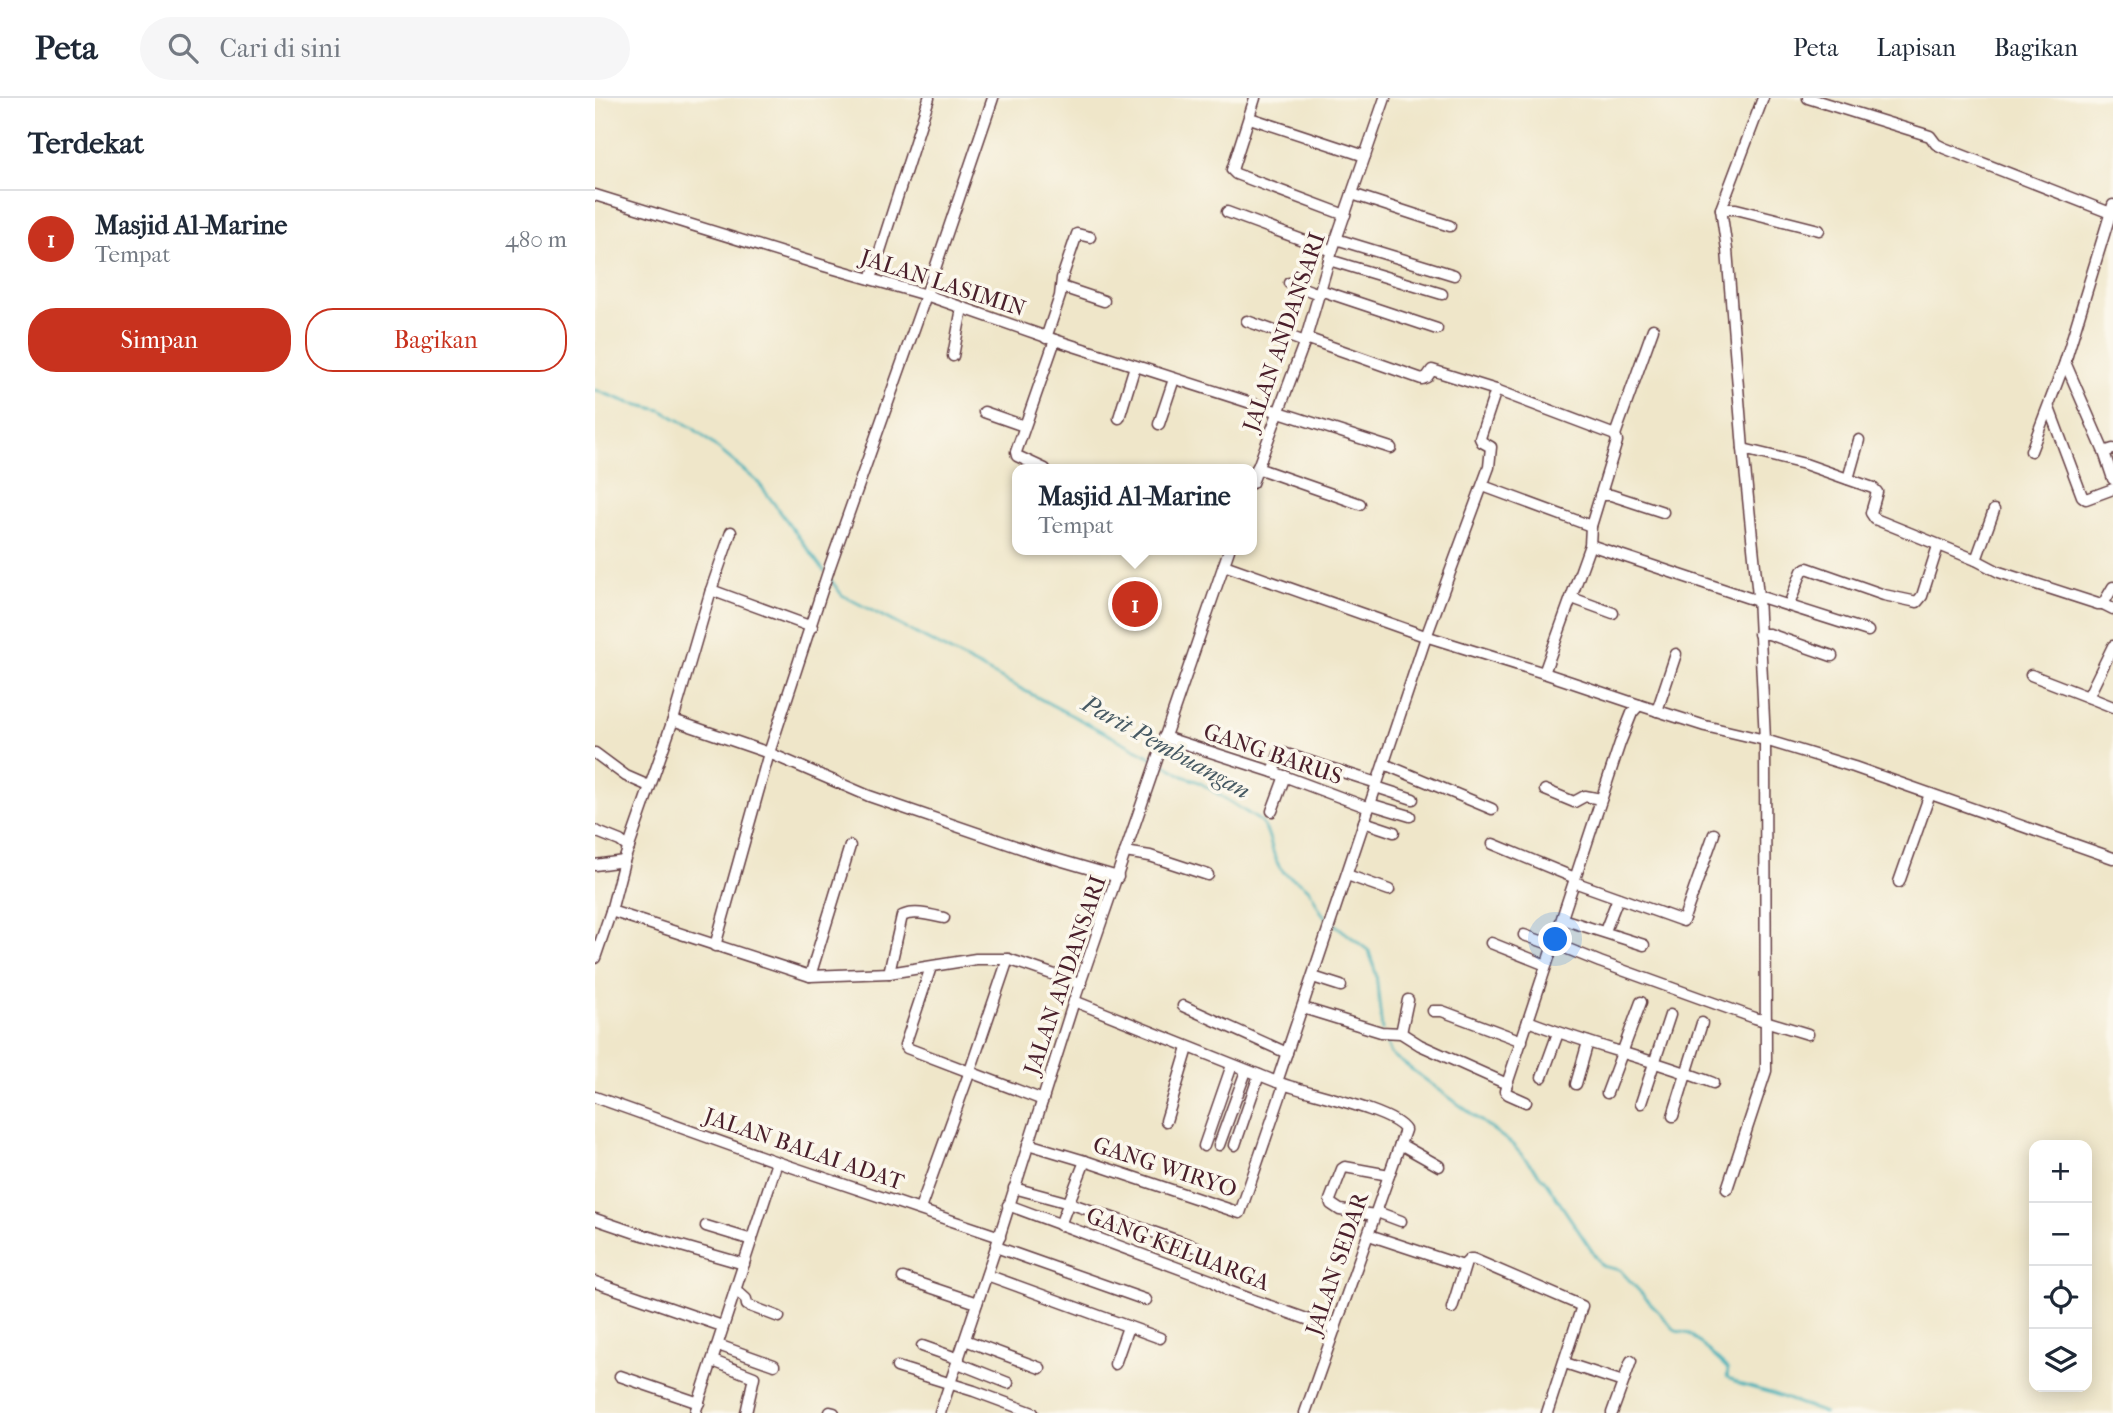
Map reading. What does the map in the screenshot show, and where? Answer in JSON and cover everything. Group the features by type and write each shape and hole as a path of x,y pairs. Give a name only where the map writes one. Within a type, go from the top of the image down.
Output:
{"street":[{"path":"871,279 929,98"},
{"path":"715,946 768,753 812,627 830,566 993,98"},
{"path":"1255,98 1232,170 1236,174 1345,215"},
{"name":"JALAN ANDANSARI","path":"1257,468 1306,340 1336,239 1385,98"},
{"path":"1808,98 1930,136 1936,144 1944,148 2112,211 2065,362 2031,451"},
{"path":"1727,1189 1766,1071 1760,1019 1765,740 1758,598 1721,209 1761,99"},
{"path":"1249,118 1364,156"},
{"path":"1352,194 1450,226"},
{"name":"JALAN LASIMIN","path":"595,195 926,295 1050,339 1391,448"},
{"path":"1721,209 1736,209 1819,230"},
{"path":"1227,212 1331,255 1442,295"},
{"path":"1034,464 1017,456 1017,447 1050,339 1062,278 1077,234 1090,237"},
{"path":"1336,239 1454,275"},
{"path":"1289,284 1437,329"},
{"path":"1062,287 1104,301"},
{"path":"953,356 962,308"},
{"path":"1247,321 1422,379 1432,370 1496,390 1615,435"},
{"path":"1544,673 1590,545 1591,526 1617,441 1615,435 1653,328"},
{"path":"2065,362 2109,450 2113,479"},
{"path":"1119,418 1135,366"},
{"path":"1159,424 1174,379"},
{"path":"1075,1001 1280,1084 1287,1053 1426,637 1489,467 1491,447 1480,438 1496,390"},
{"path":"2049,407 2082,496 2087,499 2113,489"},
{"path":"984,412 1024,426"},
{"path":"1848,479 1859,440"},
{"path":"1743,449 1805,464 1876,489 1871,513 1875,519 1999,572 2108,607 2113,587"},
{"path":"1257,468 1360,504"},
{"path":"1483,486 1591,526"},
{"path":"1600,495 1611,495 1663,512"},
{"path":"1976,560 1994,510"},
{"path":"595,958 731,532"},
{"path":"1590,545 1758,598 1789,604 1868,631"},
{"path":"1789,604 1802,570 1807,568 1884,594 1917,602 1922,596 1938,546"},
{"name":"JALAN ANDANSARI","path":"940,1413 1154,764 1227,555"},
{"path":"1224,565 1426,637 1705,726 1765,740 1854,767 2113,858"},
{"path":"711,590 812,627"},
{"path":"1572,598 1613,613"},
{"path":"1759,634 1769,634 1832,656"},
{"path":"2088,696 2113,646"},
{"path":"1657,711 1676,654"},
{"path":"2031,675 2113,707"},
{"path":"1526,1102 1505,1091 1595,825 1601,799 1632,713 1639,705"},
{"path":"673,720 768,753 869,796 1035,853 1118,877"},
{"name":"GANG BARUS","path":"1164,737 1370,806 1410,816"},
{"path":"1273,772 1280,752 1413,799"},
{"path":"595,753 626,776 649,786"},
{"path":"1384,764 1492,809"},
{"path":"1272,811 1285,776"},
{"path":"1545,789 1574,802 1585,796 1601,799"},
{"path":"1899,883 1930,794"},
{"path":"1364,822 1394,832"},
{"path":"595,831 620,841 629,848"},
{"path":"1493,844 1618,898 1683,921 1714,834"},
{"path":"810,976 850,846"},
{"path":"1125,852 1150,856 1208,875"},
{"path":"595,864 624,862"},
{"path":"1347,875 1389,890"},
{"path":"1605,931 1618,898"},
{"path":"611,911 810,976 889,973 976,959 1007,959 1081,984"},
{"path":"889,973 902,916 905,913 929,914 944,918"},
{"path":"1562,919 1644,945"},
{"path":"1524,935 1808,1034"},
{"path":"1491,943 1546,965"},
{"path":"920,1209 1007,959"},
{"path":"931,967 905,1045 909,1050 1043,1100"},
{"path":"1313,977 1341,986"},
{"path":"1391,1032 1408,1000"},
{"path":"1607,1093 1641,1002"},
{"path":"1183,1006 1287,1053"},
{"path":"1303,1008 1391,1032 1507,1084"},
{"path":"1433,1011 1442,1011 1522,1041"},
{"path":"1641,1103 1670,1015"},
{"path":"1528,1021 1713,1083"},
{"path":"1672,1116 1702,1023"},
{"path":"1542,1077 1558,1033"},
{"path":"1576,1084 1588,1042"},
{"path":"1166,1121 1188,1048"},
{"path":"1204,1146 1231,1065"},
{"path":"1219,1145 1247,1071"},
{"path":"1235,1145 1259,1076"},
{"name":"JALAN SEDAR","path":"1280,1084 1358,1106 1404,1127 1369,1235 1305,1413"},
{"name":"GANG WIRYO","path":"1028,1144 1240,1213 1280,1084"},
{"name":"JALAN BALAI ADAT","path":"595,1097 777,1162 920,1209 1146,1300"},
{"path":"1400,1144 1439,1166"},
{"path":"1060,1225 1085,1161"},
{"path":"619,1376 697,1408 777,1162"},
{"path":"1389,1175 1345,1167 1330,1200 1331,1204 1340,1210 1376,1214 1401,1222"},
{"path":"1014,1188 1069,1203 1196,1247"},
{"name":"GANG KELUARGA","path":"1008,1205 1335,1329"},
{"path":"595,1219 744,1264"},
{"path":"706,1226 752,1240"},
{"path":"1369,1235 1465,1266"},
{"path":"1452,1308 1465,1266 1470,1259 1582,1306 1547,1413"},
{"path":"987,1275 1160,1338"},
{"path":"903,1278 977,1303"},
{"path":"595,1282 722,1326"},
{"path":"736,1290 746,1298 747,1305 779,1317"},
{"path":"1115,1364 1128,1326"},
{"path":"965,1340 1040,1368"},
{"path":"718,1345 774,1365"},
{"path":"922,1346 1007,1383"},
{"path":"713,1361 754,1377 745,1413"},
{"path":"1612,1413 1631,1361"},
{"path":"1565,1363 1623,1382"},
{"path":"897,1367 1033,1413"}],"waterway":[{"name":"Parit Pembuangan","path":"595,390 630,403 661,410 693,428 758,482 824,571"},
{"name":"Parit Pembuangan","path":"830,579 842,595 1153,758"},
{"name":"Parit Pembuangan","path":"1160,761 1260,821 1280,868 1306,887 1328,919"},
{"name":"Parit Pembuangan","path":"1333,923 1369,951 1376,974 1382,1030"},
{"name":"Parit Pembuangan","path":"1384,1036 1391,1054 1512,1144 1546,1182 1602,1266 1620,1270 1676,1331 1690,1334 1728,1369 1727,1377 1739,1384 1824,1413"}],"place":[{"name":"Masjid Al-Marine","path":"1135,604"}]}
